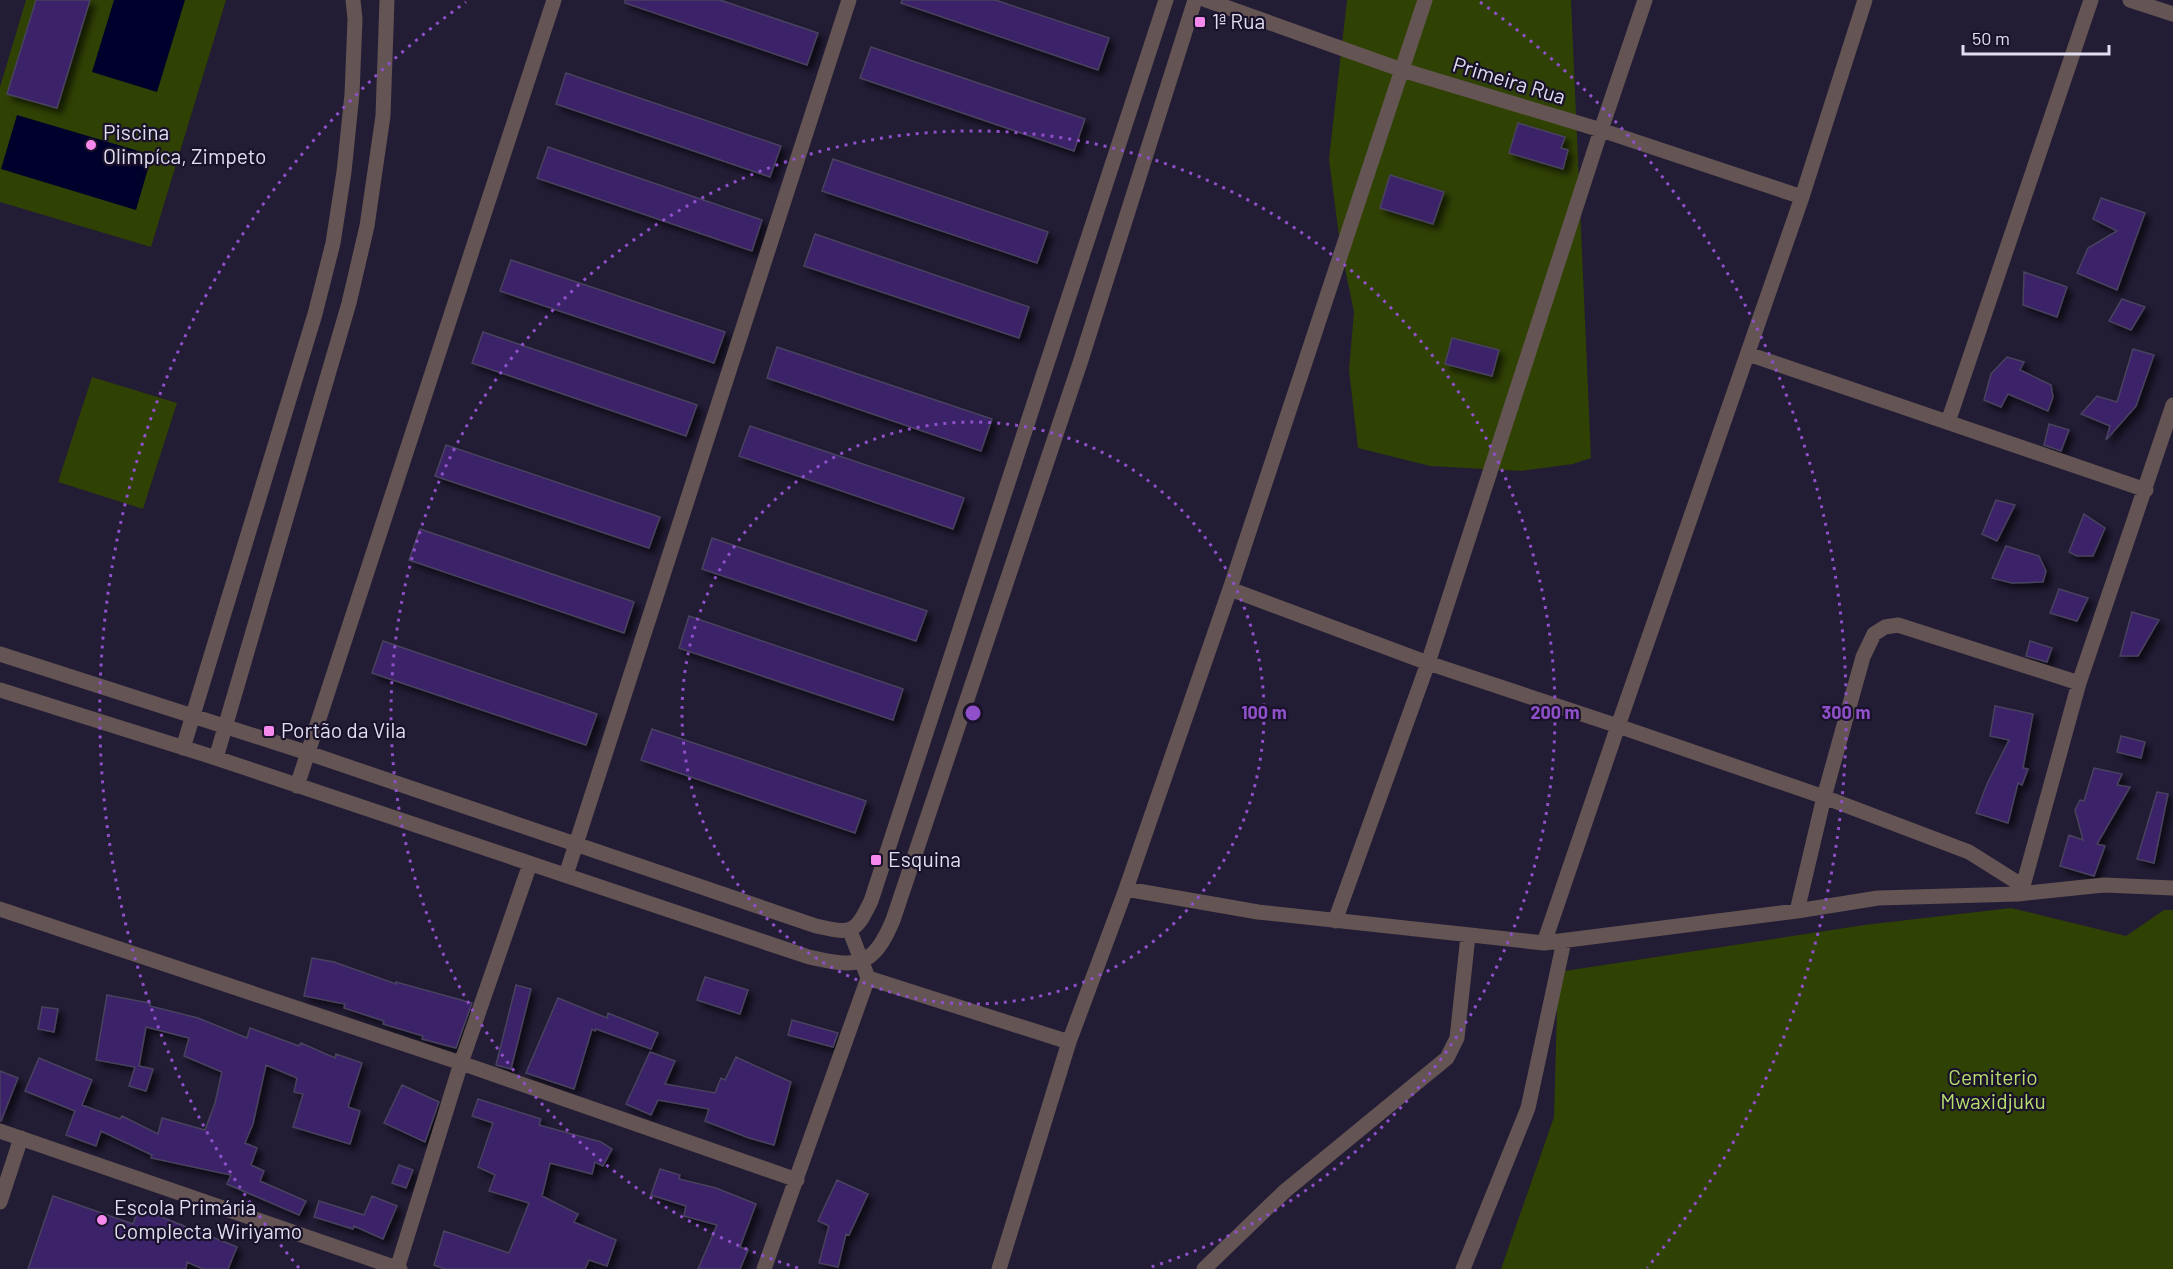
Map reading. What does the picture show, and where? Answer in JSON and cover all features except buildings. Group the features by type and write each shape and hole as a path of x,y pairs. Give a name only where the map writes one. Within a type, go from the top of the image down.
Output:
{"street":[{"path":"183,748 311,326 333,243 344,172 352,94 355,18 353,0"},
{"path":"216,758 349,303 366,226 382,116 387,0"},
{"path":"297,786 554,0"},
{"path":"566,875 849,0"},
{"path":"0,654 308,753 816,926 837,931 850,931 860,923 871,901 1166,0"},
{"path":"0,690 216,758 809,957 845,964 863,961 876,952 886,938 893,920 1081,360 1195,0"},
{"name":"Primeira Rua","path":"1206,0 1402,70 1600,130 1802,197"},
{"path":"999,1269 1069,1042 1126,889 1230,589 1425,0"},
{"path":"1335,921 1428,663 1644,0"},
{"path":"1544,943 1802,197 1865,0"},
{"path":"1948,422 2091,0"},
{"path":"2132,0 2173,14"},
{"path":"1748,354 2146,490"},
{"path":"2020,890 2079,683 2173,405"},
{"path":"1230,589 1428,663 1824,797 1970,852 2020,890"},
{"path":"1797,911 1824,797 1863,657 1874,634 1886,627 1898,625 2079,683"},
{"path":"0,1131 398,1269 461,1063 530,864"},
{"path":"1126,889 1258,912 1544,943 1797,911 1878,898 2104,885 2173,888"},
{"path":"0,909 461,1063 797,1180"},
{"path":"764,1269 868,978 850,931"},
{"path":"1212,1266 1285,1191 1447,1058 1457,1038 1468,936"},
{"path":"1463,1269 1528,1108 1564,941"},
{"path":"868,978 1069,1042"},
{"path":"0,1202 21,1138"}],"green space":[{"name":"Piscina Olimpíca, Zimpeto","path":"26,0 226,0 151,247 0,202 0,87"},
{"path":"1347,0 1571,0 1591,458 1573,464 1521,471 1430,466 1358,448 1349,370 1354,312 1340,244 1329,159"},
{"path":"92,377 177,403 143,509 58,482"},
{"name":"Cemiterio Mwaxidjuku","path":"2011,908 2126,936 2164,910 2173,910 2173,1269 1501,1269 1554,1117 1558,972 1864,925"}],"water":[{"path":"114,0 185,0 157,92 92,72"},
{"path":"17,115 152,155 136,210 1,169"}],"place":[{"name":"1ª Rua","path":"1200,22"},
{"name":"Piscina Olimpíca, Zimpeto","path":"91,145"},
{"name":"Portão da Vila","path":"269,731"},
{"name":"Esquina","path":"876,860"},
{"name":"Escola Primária Complecta Wiriyamo","path":"102,1220"}]}
